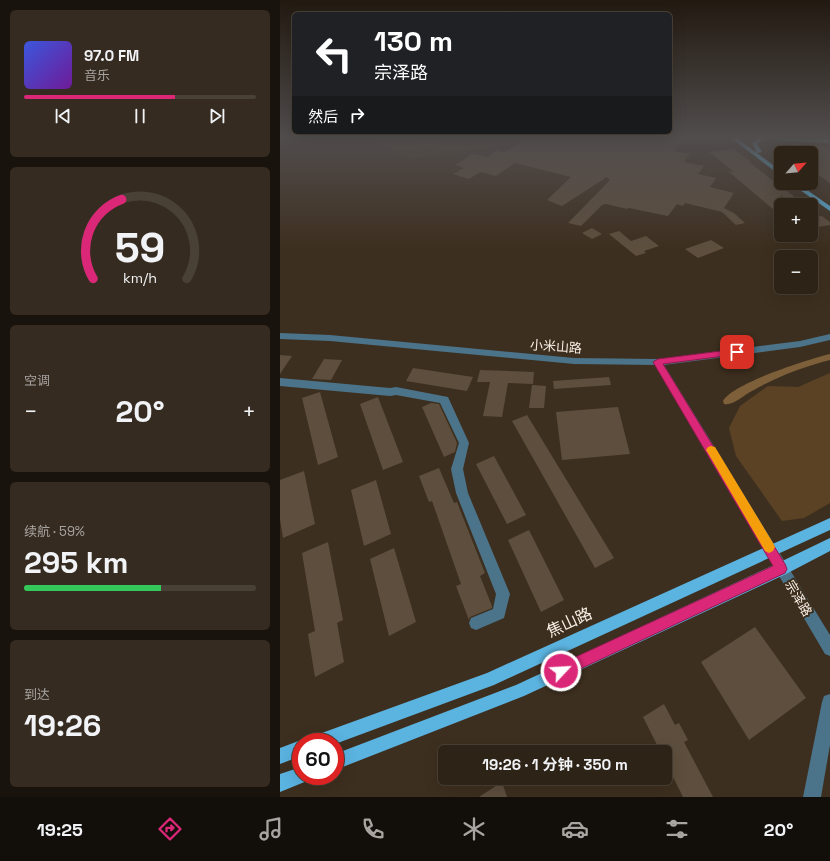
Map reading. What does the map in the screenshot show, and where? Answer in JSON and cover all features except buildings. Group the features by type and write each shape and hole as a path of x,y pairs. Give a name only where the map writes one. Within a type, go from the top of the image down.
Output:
{"main road":[{"path":"802,190 830,209"},
{"path":"809,190 830,205"},
{"name":"焦山路","path":"344,733 489,680 830,524"},
{"path":"344,759 519,691 781,569 830,544"},
{"path":"280,756 292,751"},
{"path":"280,783 292,778"}],"street":[{"name":"小米山路","path":"280,336 330,338 574,361 658,362 800,344 830,337"},
{"name":"宗泽路","path":"658,362 830,649"},
{"path":"280,382 390,392 396,391 444,400 464,444 457,469 462,494 503,594 499,613 476,623"},
{"path":"812,797 830,702"}],"shaded area":[{"path":"830,373 830,503 804,518 782,521 736,456 729,428 740,406 768,386 798,387"}],"waterway":[{"path":"728,401 750,387 777,374 830,357"}],"slow traffic":[{"path":"711,450 769,547"}],"route":[{"path":"561,671 781,569 772,551 658,362 737,352"}]}
